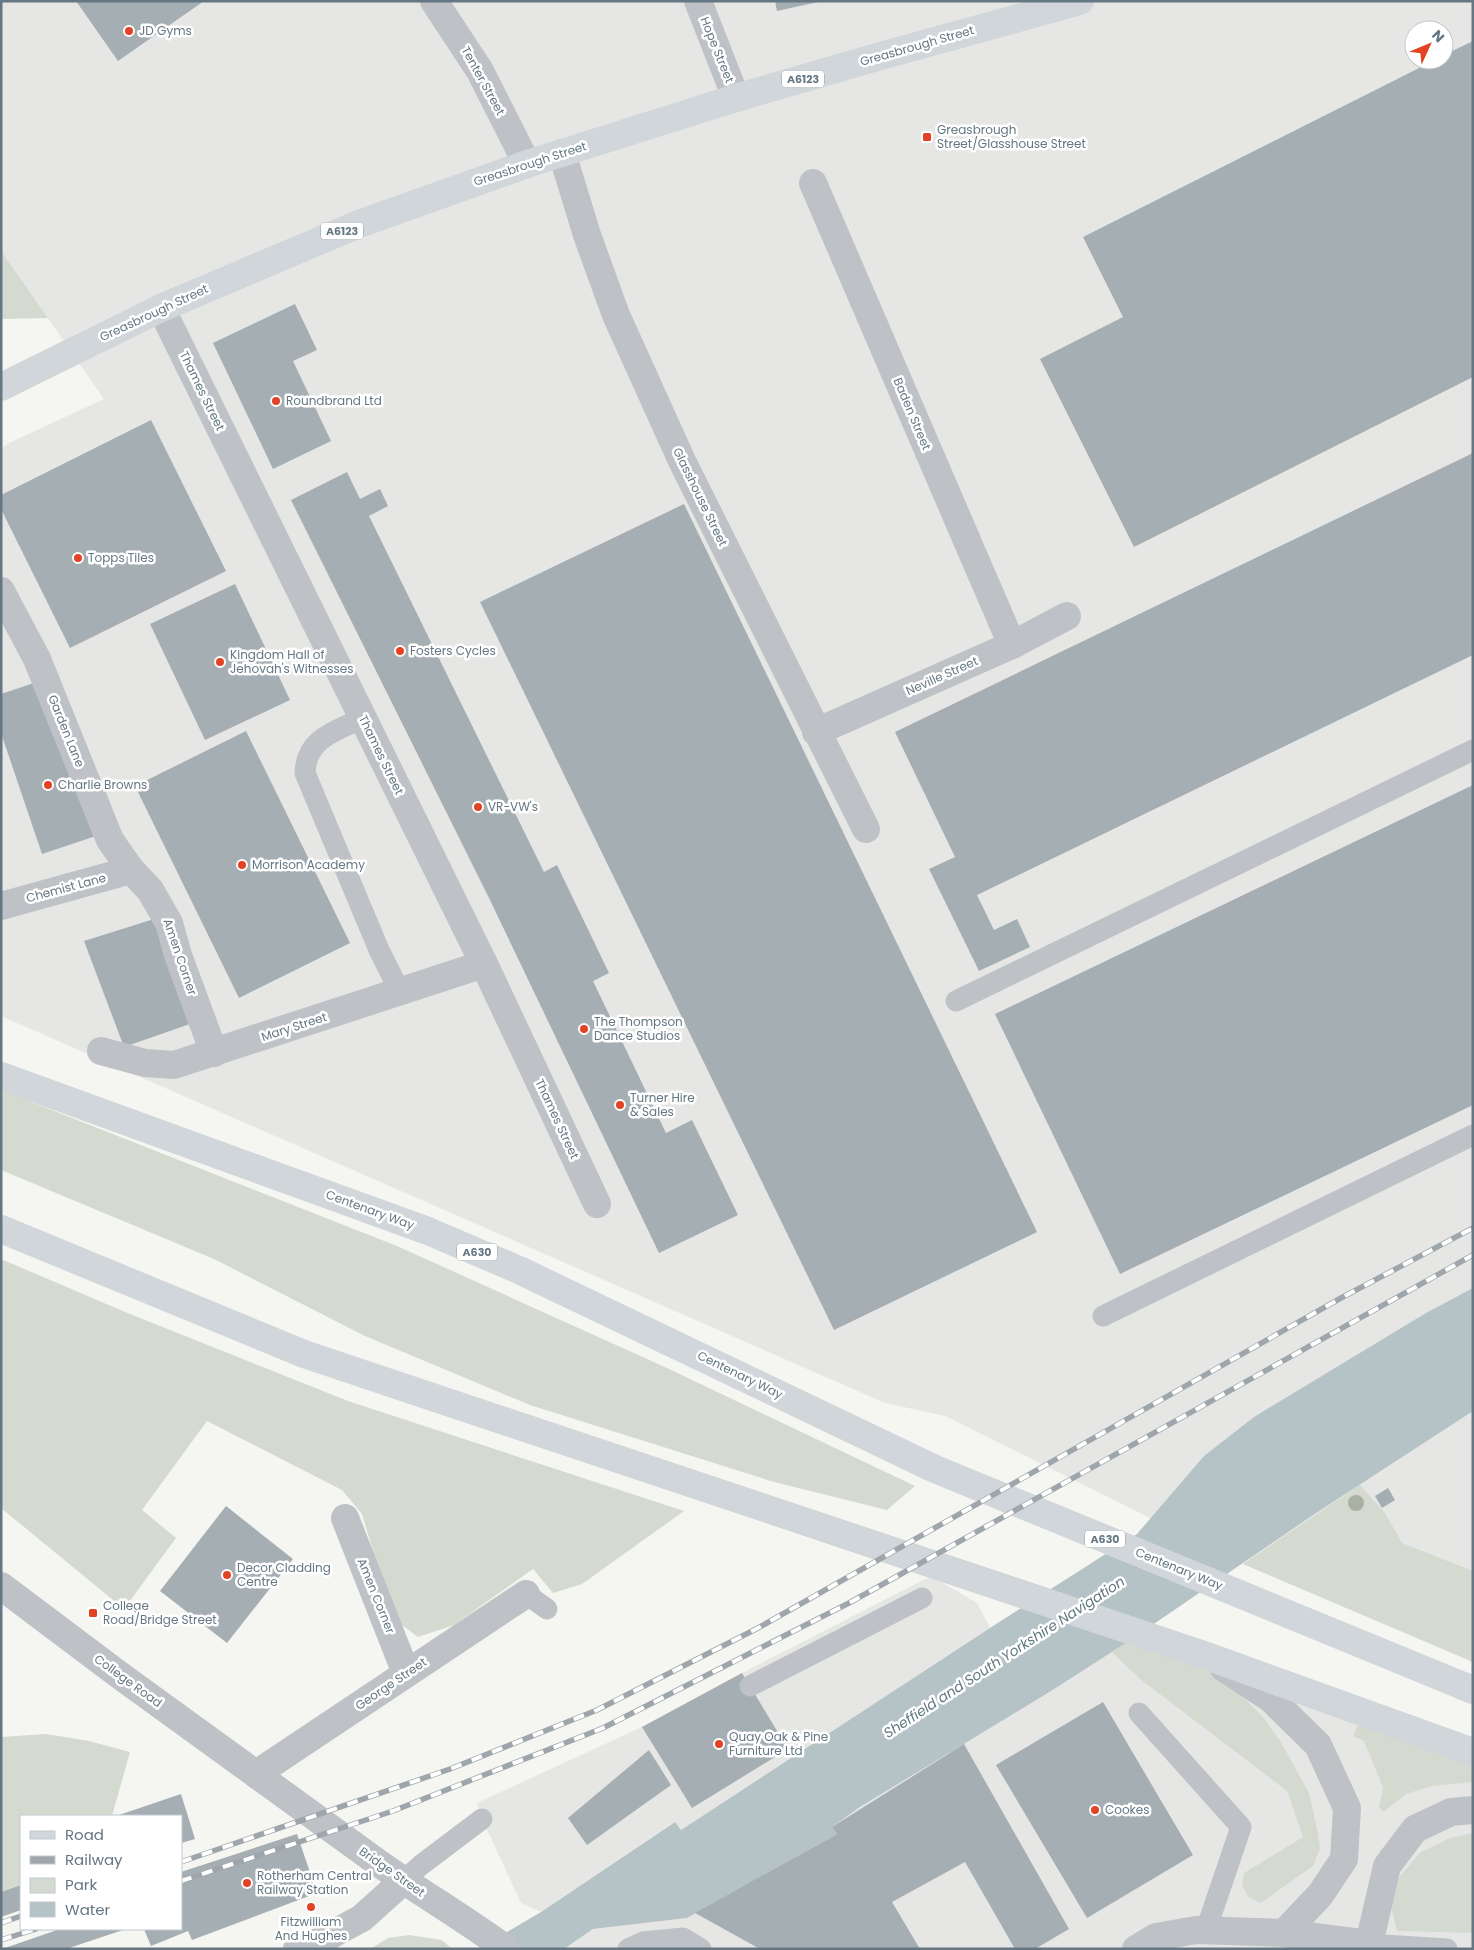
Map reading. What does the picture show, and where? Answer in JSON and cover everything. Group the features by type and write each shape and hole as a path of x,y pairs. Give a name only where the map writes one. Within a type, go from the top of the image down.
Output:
{"main road":[{"name":"Greasbrough Street","path":"1,387 161,308 359,224 527,164 736,98 1080,1"},
{"name":"Centenary Way","path":"1,1076 428,1231 528,1274 935,1469 1473,1690"},
{"path":"1,1228 304,1354 1195,1652 1473,1752"}],"street":[{"name":"Tenter Street","path":"434,1 480,71 527,164"},
{"name":"Hope Street","path":"698,1 736,98"},
{"name":"Glasshouse Street","path":"562,153 587,235 616,315 682,461 866,829"},
{"name":"Baden Street","path":"813,183 1012,645"},
{"name":"Thames Street","path":"161,308 484,964 597,1204"},
{"name":"Garden Lane","path":"1,590 37,659 110,840 131,870"},
{"name":"Neville Street","path":"816,732 1012,645 1067,616"},
{"name":"Chemist Lane","path":"1,906 131,870"},
{"name":"Amen Corner","path":"131,870 150,890 169,923 178,955 214,1053"},
{"name":"Mary Street","path":"101,1051 145,1064 174,1064 214,1053 484,964"},
{"name":"Amen Corner","path":"345,1518 406,1673"},
{"name":"College Road","path":"1,1586 256,1774"},
{"name":"George Street","path":"256,1774 406,1673 537,1601"},
{"path":"1195,1652 1270,1698 1318,1745 1347,1808 1344,1859 1320,1895 1284,1933"},
{"name":"Bridge Street","path":"256,1774 403,1881 476,1927 506,1949"},
{"path":"1136,1949 1156,1937 1196,1930 1284,1933 1369,1946 1387,1866 1415,1829 1451,1812 1473,1810"},
{"path":"297,1949 318,1942 362,1918 403,1881"}],"lane":[{"path":"363,718 316,742 309,751 305,761 305,773 379,950 400,992"},
{"path":"956,1001 1473,750"},
{"path":"1103,1316 1473,1135"},
{"path":"750,1686 922,1598"},
{"path":"1140,1713 1241,1827 1206,1930"},
{"path":"403,1881 421,1865 482,1820"},
{"path":"628,1949 643,1942 683,1938 701,1949"},
{"path":"1369,1946 1447,1949"}],"shaded area":[{"path":"1,1 1473,1 1473,1662 1243,1564 945,1416 885,1403 1,1016 1,449 9,443 104,399 1,251"},
{"path":"931,1576 977,1603 990,1628 681,1830 674,1822 541,1912 521,1903 482,1819 477,1803 642,1727 742,1673"},
{"path":"1132,1639 1473,1763 1473,1949 564,1949 593,1929 687,1918 836,1835 832,1827 860,1807"}],"green space":[{"path":"1,251 48,318 1,319"},
{"path":"1,1090 397,1246 667,1368 915,1486 887,1510 774,1482 530,1405 365,1336 214,1259 1,1170"},
{"path":"1,1259 125,1312 348,1401 684,1511 582,1584 553,1593 533,1569 454,1625 418,1637 397,1621 385,1590 362,1514 342,1490 207,1421 142,1510 176,1538 124,1609 1,1508"},
{"path":"1360,1485 1385,1513 1402,1543 1473,1571 1473,1662 1243,1564"},
{"path":"1132,1639 1206,1667 1240,1694 1263,1717 1281,1742 1309,1793 1320,1849 1313,1866 1261,1903 1248,1897 1242,1884 1244,1873 1303,1837 1287,1791 1140,1679 1112,1652"},
{"path":"1359,1722 1473,1763 1473,1782 1432,1786 1406,1794 1383,1812 1379,1807 1383,1788 1364,1741 1353,1736"},
{"path":"46,1734 89,1741 130,1752 112,1815 20,1815 20,1885 1,1892 1,1737"},
{"path":"1473,1833 1473,1933 1397,1931 1390,1903 1400,1876 1421,1852 1450,1838"},
{"path":"409,1935 442,1940 452,1949 370,1949 388,1938"}],"water":[{"name":"Sheffield and South Yorkshire Navigation","path":"1473,1288 1473,1411 1310,1517 1132,1639 1051,1691 860,1807 832,1827 837,1834 687,1918 593,1929 564,1949 478,1949 541,1912 675,1822 681,1830 1137,1534 1204,1456 1254,1417 1426,1313"}],"building":[{"name":"JD Gyms","path":"76,1 204,1 118,61"},
{"path":"775,1 818,1 818,2 777,11"},
{"path":"1473,41 1473,377 1134,547 1040,359 1123,317 1083,237 1415,70 1454,70 1454,50"},
{"name":"Roundbrand Ltd","path":"295,304 317,350 293,361 331,441 273,469 213,343"},
{"path":"151,420 226,571 70,648 1,509 1,495"},
{"path":"1473,453 1473,655 977,895 994,930 1017,919 1030,947 979,971 929,869 955,857 895,732"},
{"path":"347,472 360,499 380,489 388,506 369,516 544,872 557,865 609,973 593,981 666,1133 692,1120 738,1215 659,1253 489,898 291,500"},
{"path":"684,504 1037,1232 834,1330 480,602"},
{"name":"Kingdom Hall of Jehovah's Witnesses","path":"235,584 290,700 205,740 150,624"},
{"name":"Charlie Browns","path":"43,680 96,836 42,854 1,733 1,694"},
{"name":"Morrison Academy","path":"246,731 350,943 239,998 135,786"},
{"path":"1473,785 1473,1105 1120,1274 995,1014"},
{"path":"154,919 190,1024 124,1047 84,941"},
{"path":"1388,1488 1395,1500 1382,1508 1375,1496"},
{"name":"Decor Cladding Centre","path":"226,1506 293,1559 227,1643 160,1591"},
{"name":"Quay Oak & Pine Furniture Ltd","path":"742,1673 788,1749 692,1808 642,1727"},
{"name":"Cookes","path":"1103,1702 1193,1855 1087,1918 996,1765"},
{"path":"964,1744 1069,1929 1035,1949 1015,1949 965,1862 892,1902 920,1949 760,1949 695,1913 837,1834 832,1827"},
{"path":"649,1750 671,1785 587,1845 568,1818"},
{"path":"181,1794 195,1839 182,1843 182,1815 119,1815"},
{"name":"Rotherham Central Railway Station","path":"297,1834 317,1893 192,1940 188,1931 151,1946 144,1930 182,1930 182,1872"},
{"path":"20,1885 20,1910 1,1917 1,1892"},
{"path":"57,1930 123,1930 66,1949 2,1949"}],"railway":[{"path":"182,1862 450,1769 597,1710 758,1628 1341,1298 1473,1228"},
{"path":"182,1881 393,1811 603,1728 849,1603 1473,1255"},
{"path":"1,1923 20,1916"},
{"path":"1,1940 33,1930"}],"place":[{"name":"JD Gyms","path":"129,31"},
{"name":"Greasbrough Street/Glasshouse Street","path":"927,137"},
{"name":"Roundbrand Ltd","path":"276,401"},
{"name":"Topps Tiles","path":"78,558"},
{"name":"Fosters Cycles","path":"400,651"},
{"name":"Kingdom Hall of Jehovah's Witnesses","path":"220,662"},
{"name":"Charlie Browns","path":"48,785"},
{"name":"VR-VW's","path":"478,807"},
{"name":"Morrison Academy","path":"242,865"},
{"name":"The Thompson Dance Studios","path":"584,1029"},
{"name":"Turner Hire & Sales","path":"620,1105"},
{"name":"Decor Cladding Centre","path":"227,1575"},
{"name":"College Road/Bridge Street","path":"93,1613"},
{"name":"Quay Oak & Pine Furniture Ltd","path":"719,1744"},
{"name":"Cookes","path":"1095,1810"},
{"name":"Rotherham Central Railway Station","path":"247,1883"},
{"name":"Fitzwilliam And Hughes","path":"311,1907"}]}
